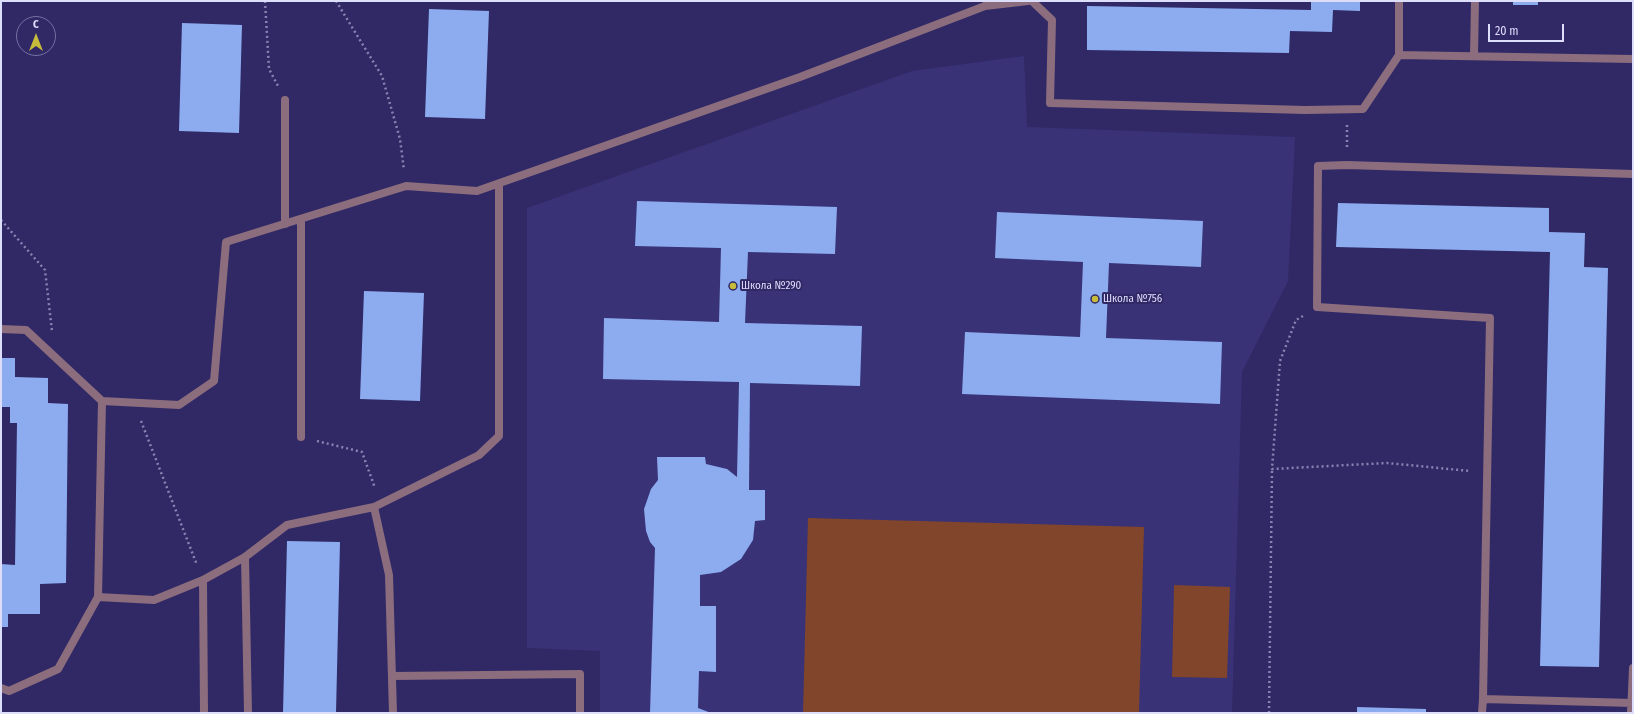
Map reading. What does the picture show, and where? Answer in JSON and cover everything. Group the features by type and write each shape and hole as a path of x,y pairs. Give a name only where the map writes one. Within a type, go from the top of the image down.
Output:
{"lane":[{"path":"1,329 26,330 102,401 179,405 214,381 226,242 406,186 477,191 800,77 987,4 1028,1"},
{"path":"1032,1 1052,20 1050,104 1347,109 1363,109 1399,55 1399,1"},
{"path":"1474,56 1475,1"},
{"path":"1399,55 1633,59"},
{"path":"285,100 285,224"},
{"path":"1482,713 1490,318 1317,307 1318,166 1347,165 1633,174"},
{"path":"98,597 154,600 204,580 245,557 287,525 378,505 479,455 499,436 499,184"},
{"path":"301,219 301,437"},
{"path":"1,688 9,691 58,669 98,597 102,401"},
{"path":"378,505 388,575 393,713"},
{"path":"245,557 248,713"},
{"path":"204,580 204,713"},
{"path":"1631,713 1633,668"},
{"path":"392,676 580,674 580,713"},
{"path":"1483,698 1632,703"}],"path":[{"path":"266,1 269,69 285,100"},
{"path":"336,1 382,76 400,139 406,186"},
{"path":"1347,109 1347,165"},
{"path":"1,220 45,270 56,357"},
{"path":"1269,713 1272,469 1280,361 1296,320 1317,307"},
{"path":"135,403 172,503 204,580"},
{"path":"301,437 362,452 378,505"},
{"path":"1272,469 1388,463 1486,473"}],"shaded area":[{"path":"1024,56 1027,127 1295,137 1288,281 1242,372 1232,713 600,713 600,651 527,648 527,208 912,71"},
{"path":"808,518 1144,527 1139,713 803,713"},
{"path":"1174,585 1230,587 1227,678 1172,677"}],"building":[{"path":"1311,1 1360,1 1360,11 1333,10 1332,32 1290,31 1289,53 1087,50 1087,6 1311,10"},
{"path":"1513,1 1538,1 1538,5 1513,5"},
{"path":"429,9 489,11 485,119 425,117"},
{"path":"182,23 242,25 239,133 179,131"},
{"path":"637,201 837,207 835,254 748,252 745,323 862,326 860,386 750,383 749,490 765,490 765,520 755,521 753,540 741,559 721,572 700,575 700,606 716,606 716,672 699,671 698,708 711,713 650,713 655,548 650,542 646,531 644,509 651,489 658,480 657,457 705,457 706,464 727,469 737,477 739,382 603,379 604,318 719,322 721,248 635,246"},
{"path":"1338,203 1549,208 1549,232 1585,233 1584,267 1608,268 1599,667 1540,666 1550,252 1336,247"},
{"name":"Школа №756","path":"997,212 1203,221 1201,267 1109,263 1106,338 1222,342 1220,404 962,394 965,332 1080,337 1083,262 995,258"},
{"path":"364,291 424,293 420,401 360,399"},
{"path":"1,358 15,358 15,377 48,378 48,403 68,404 66,583 40,584 40,614 8,614 8,627 1,627 1,564 15,565 17,423 10,423 10,407 1,407"},
{"path":"287,541 340,542 336,713 283,713"},
{"path":"1357,707 1426,709 1426,713 1357,713"}],"place":[{"name":"Школа №290","path":"733,286"},
{"name":"Школа №756","path":"1095,299"}]}
